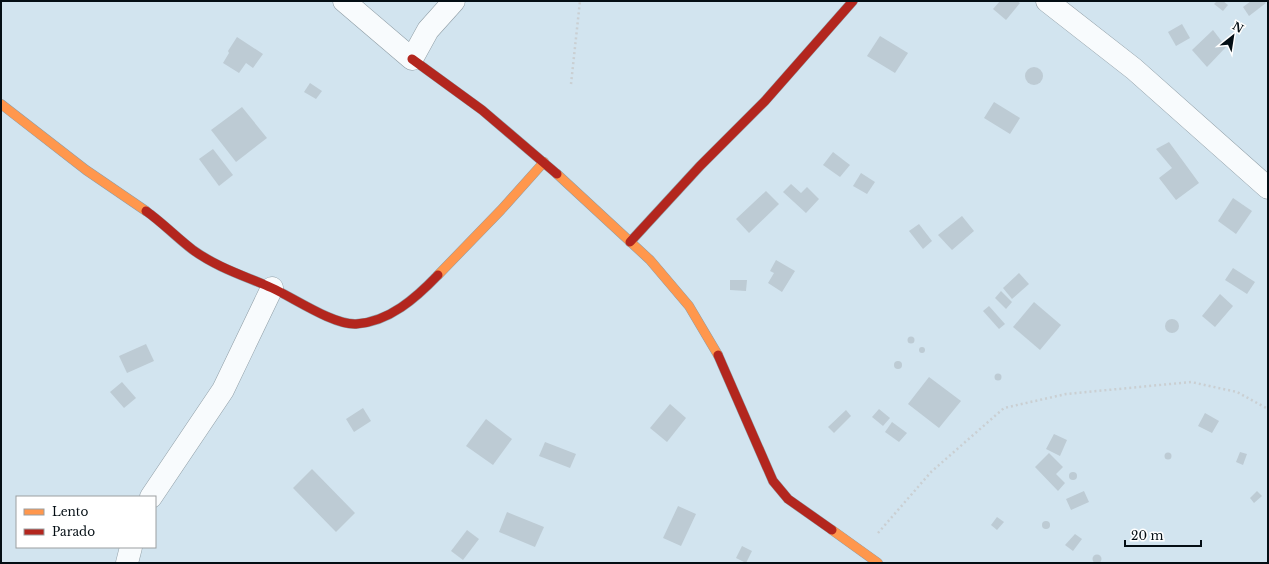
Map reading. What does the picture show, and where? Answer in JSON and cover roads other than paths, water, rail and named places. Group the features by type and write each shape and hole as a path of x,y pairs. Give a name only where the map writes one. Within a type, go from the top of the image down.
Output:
{"street":[{"path":"344,1 412,59 440,77 544,162 650,260 689,306 713,346 773,481 788,499 878,563"},
{"path":"412,59 428,30 454,1"},
{"path":"630,242 700,166 765,101 853,1"},
{"path":"1047,1 1134,69 1268,188"},
{"path":"1,104 12,111 86,170 148,212 193,250 219,267 272,288 337,320 355,324 378,320 416,298 501,210 544,162"},
{"path":"152,496 223,390 272,288"},
{"path":"127,563 131,548"}]}
